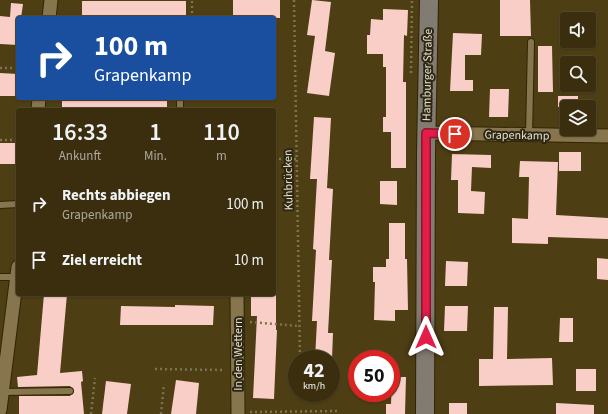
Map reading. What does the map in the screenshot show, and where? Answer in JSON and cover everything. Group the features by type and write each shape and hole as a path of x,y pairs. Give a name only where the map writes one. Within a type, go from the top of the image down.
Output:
{"main road":[{"name":"Hamburger Straße","path":"425,414 426,133 429,0"}],"street":[{"path":"49,16 51,0"},
{"name":"Grapenkamp","path":"426,133 608,136"},
{"path":"0,410 16,280"},
{"name":"In den Wettern","path":"237,296 238,413"}],"lane":[{"path":"528,135 531,42"},
{"path":"0,205 16,204"},
{"path":"0,277 16,272"},
{"path":"2,392 70,391"}],"path":[{"path":"192,0 192,16"},
{"name":"Kuhbrücken","path":"294,0 300,350"},
{"path":"0,68 16,68"},
{"path":"0,140 16,140"},
{"path":"276,159 296,159"},
{"path":"238,322 299,326"},
{"path":"155,369 237,371"},
{"path":"91,414 95,378"},
{"path":"161,414 164,384"},
{"path":"238,413 338,411"}],"building":[{"path":"233,0 280,0 280,18 276,18 276,16 233,16"},
{"path":"312,0 331,2 325,51 335,53 329,96 307,93 315,36 307,35"},
{"path":"500,0 530,0 531,36 500,36"},
{"path":"82,1 186,1 186,16 82,16"},
{"path":"11,3 23,4 21,16 16,16 16,45 0,44 0,16 10,17"},
{"path":"383,9 408,10 407,36 404,35 403,82 406,82 406,168 391,168 391,132 383,132 383,117 386,117 386,67 383,67 383,54 367,54 367,35 370,35 371,19 383,20"},
{"path":"453,33 482,34 481,55 465,55 465,80 473,80 473,91 450,91"},
{"path":"538,46 552,46 553,92 538,92"},
{"path":"0,73 16,74 16,96 0,96"},
{"path":"490,89 509,89 508,117 489,117"},
{"path":"558,96 578,96 578,100 560,100 560,107 558,107"},
{"path":"62,100 167,100 167,108 62,108"},
{"path":"314,117 331,118 327,188 333,189 329,260 332,260 328,333 333,333 332,350 315,350 317,321 312,321 316,250 313,249 317,179 310,179"},
{"path":"0,143 15,143 15,164 0,164"},
{"path":"559,152 581,152 581,171 559,171"},
{"path":"452,154 491,155 491,168 472,167 471,191 485,192 484,214 458,213 458,180 451,180"},
{"path":"520,161 558,162 556,215 608,218 608,239 548,237 548,244 512,243 512,218 528,219 529,177 519,177"},
{"path":"380,181 397,181 397,205 380,204"},
{"path":"389,223 405,223 405,259 407,259 408,310 395,310 395,321 374,320 375,282 373,282 373,267 386,267 386,259 389,259"},
{"path":"597,258 608,259 608,280 597,279"},
{"path":"446,261 468,262 467,286 445,286"},
{"path":"44,296 67,296 60,373 82,371 83,381 81,382 84,414 19,414 19,396 70,396 74,391 70,386 18,387 17,377 37,375"},
{"path":"251,296 276,296 277,330 274,399 253,398 257,316 251,316"},
{"path":"175,305 214,306 213,325 120,325 121,306 175,307"},
{"path":"445,306 468,306 467,331 444,331"},
{"path":"494,307 508,307 507,359 552,358 553,385 479,386 479,359 493,359"},
{"path":"560,318 573,318 573,342 559,342"},
{"path":"576,369 596,369 596,391 576,391"},
{"path":"400,377 406,377 405,414 386,414 386,404 391,404 391,402 400,402"},
{"path":"176,380 199,383 196,414 171,414"},
{"path":"106,381 131,384 127,414 102,414"},
{"path":"449,403 467,403 467,414 449,414"},
{"path":"556,403 594,405 594,414 556,414"}],"route":[{"path":"426,337 426,133 455,134"}]}
